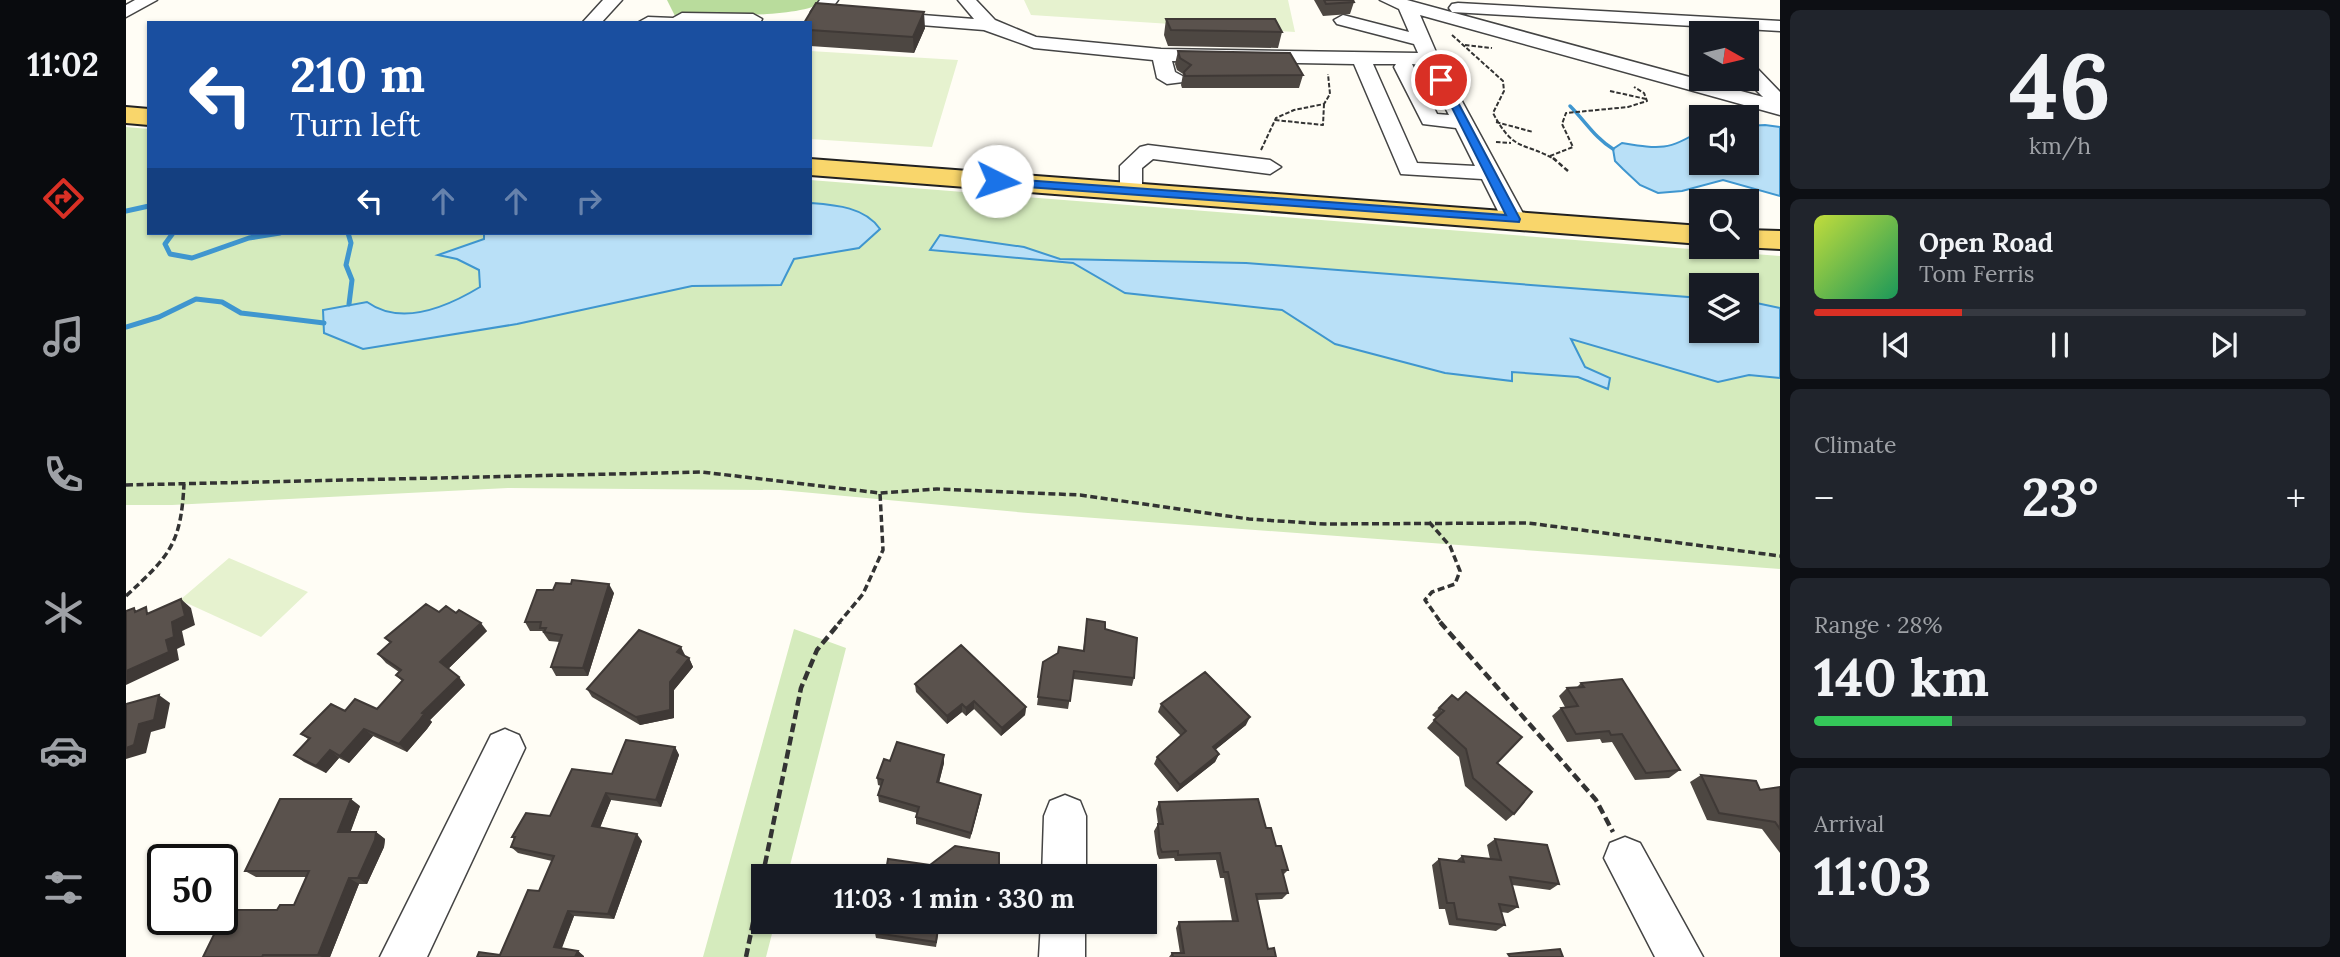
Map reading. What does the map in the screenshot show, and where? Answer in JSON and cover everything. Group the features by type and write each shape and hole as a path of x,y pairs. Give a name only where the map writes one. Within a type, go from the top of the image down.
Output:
{"main road":[{"path":"126,116 147,117"},
{"path":"812,167 1514,219 1689,235"},
{"path":"1759,239 1780,240"}],"street":[{"path":"126,12 148,0"},
{"path":"593,21 613,0"},
{"path":"649,21 662,0"},
{"path":"829,0 820,12 992,28 1034,42 1161,55 1352,57 1427,50"},
{"path":"952,0 958,24"},
{"path":"967,0 992,28"},
{"path":"1681,0 1701,21"},
{"path":"1398,3 1689,26"},
{"path":"1398,3 1443,18 1679,77 1780,109"},
{"path":"1398,3 1427,50 1514,219"},
{"path":"680,21 682,18 753,19 752,21"},
{"path":"1343,20 1427,50"},
{"path":"992,28 1015,23 1031,24"},
{"path":"1759,26 1780,26"},
{"path":"1161,55 1167,78 1177,78"},
{"path":"1298,55 1310,77"},
{"path":"1352,57 1409,169 1490,173"},
{"path":"1404,68 1430,120 1463,122"},
{"path":"1759,82 1780,104"},
{"path":"1131,191 1131,166 1148,152 1264,163"},
{"path":"403,957 505,747"},
{"path":"1064,864 1065,816"},
{"path":"1625,858 1680,957"},
{"path":"1062,957 1063,934"}],"path":[{"path":"1443,18 1444,26 1503,81 1504,91 1493,113 1511,143 1522,149 1550,156 1560,162 1567,172"},
{"path":"1463,45 1494,48"},
{"path":"1275,120 1323,125 1324,104 1330,94 1327,65 1352,57"},
{"path":"1550,156 1563,153 1573,146 1562,124 1566,113 1584,108 1636,108 1647,101 1644,93 1634,87"},
{"path":"1610,91 1646,99"},
{"path":"1264,163 1275,120 1294,110 1324,104"},
{"path":"1496,122 1533,132"},
{"path":"126,485 702,472 880,492 937,489 1080,495 1249,519 1325,524 1528,523 1780,556"},
{"path":"126,596 170,554 183,526 184,484"},
{"path":"746,957 801,688 817,650 863,594 883,550 880,492"},
{"path":"1429,522 1450,546 1460,571 1455,584 1432,592 1425,600 1437,619 1596,800 1625,858"}],"green space":[{"path":"667,0 828,0 797,11 755,15 675,16"},
{"path":"1024,0 1288,0 1295,32 1031,15"},
{"path":"812,51 958,60 932,147 812,139"},
{"path":"126,127 147,129 147,235 812,235 812,180 1689,249 1689,259 1759,259 1759,254 1780,256 1780,569 1028,513 780,490 508,488 126,505"},
{"path":"229,558 308,592 261,637 180,600"},
{"path":"794,629 846,648 790,864 751,864 751,934 772,934 766,957 703,957"}],"water":[{"path":"1759,125 1780,127 1780,196 1723,180 1682,191 1658,193 1640,185 1615,161 1613,149 1622,143 1663,147 1689,137 1689,175 1759,175"},
{"path":"812,203 840,206 858,212 880,229 859,248 794,259 781,285 692,286 517,324 363,349 324,333 323,310 367,302 395,313 409,314 439,307 480,287 479,270 457,259 438,255 484,239 484,235 812,235"},
{"path":"940,235 1024,247 1060,259 1246,263 1689,297 1689,343 1759,343 1759,304 1780,308 1780,378 1749,375 1718,382 1571,339 1585,367 1610,378 1608,389 1578,377 1512,372 1512,381 1445,373 1335,344 1282,310 1125,293 1073,263 930,250"}],"building":[{"path":"1324,0 1353,0 1354,2 1326,4"},
{"path":"816,3 924,12 913,37 812,30 812,21 805,21"},
{"path":"1166,19 1275,19 1282,32 1171,30"},
{"path":"1178,51 1290,53 1303,75 1185,76 1184,72 1191,65 1180,58"},
{"path":"572,580 609,584 583,668 551,667 562,635 544,632 546,628 540,628 541,622 525,622 537,590 553,590 556,583 571,584"},
{"path":"181,599 185,616 172,622 174,637 166,640 169,652 126,671 126,611 134,608 135,612 146,607 147,614"},
{"path":"426,604 439,612 446,606 456,613 459,610 481,623 440,662 459,677 422,713 424,714 419,721 399,744 364,729 340,756 330,750 316,766 294,755 310,738 301,734 331,704 345,711 355,699 377,709 403,680 396,675 401,670 378,654 391,642 385,638"},
{"path":"1087,619 1105,622 1105,629 1137,638 1134,678 1074,671 1070,701 1038,697 1043,662 1058,653 1059,647 1084,651"},
{"path":"639,630 681,647 677,652 689,658 670,682 670,710 636,717 587,689"},
{"path":"961,645 1026,707 1002,728 974,701 966,708 962,704 947,716 915,684"},
{"path":"1205,672 1250,717 1213,747 1219,754 1180,785 1157,757 1186,731 1161,704"},
{"path":"1622,679 1680,770 1646,773 1622,734 1611,735 1609,731 1576,734 1561,708 1578,706 1567,688 1584,687 1581,683"},
{"path":"1466,692 1522,737 1497,763 1532,792 1514,814 1473,778 1466,749 1434,720 1444,711 1439,708 1452,695 1458,700"},
{"path":"159,695 154,720 139,724 134,745 126,748 126,704"},
{"path":"626,740 675,747 656,800 606,793 592,826 637,834 608,914 568,911 554,947 578,951 575,957 477,957 479,952 500,955 528,890 539,891 554,856 511,847 515,837 512,837 526,813 550,816 572,769 612,774"},
{"path":"897,742 944,755 937,782 981,795 971,833 916,817 919,807 878,795 883,780 877,778 884,759 890,761"},
{"path":"1701,775 1756,781 1760,790 1780,787 1780,829 1775,822 1719,813"},
{"path":"280,799 351,799 338,832 376,832 358,878 349,878 318,955 203,957 214,935 238,935 238,910 277,910 280,905 294,905 309,871 245,871"},
{"path":"1258,799 1266,828 1271,828 1276,846 1281,846 1288,870 1282,870 1288,893 1256,894 1268,949 1274,948 1276,957 1173,957 1172,953 1184,953 1179,922 1238,921 1228,872 1224,872 1220,853 1178,855 1178,851 1162,852 1158,824 1163,824 1159,802"},
{"path":"1495,839 1547,845 1559,884 1510,877 1518,907 1499,904 1505,925 1457,919 1454,903 1447,903 1439,859 1464,862 1462,856 1501,860"},
{"path":"955,846 999,853 999,864 931,864"},
{"path":"888,859 923,864 887,864"},
{"path":"882,934 937,934 936,942"},
{"path":"1560,949 1563,957 1510,957 1508,954"}],"waterway":[{"path":"1570,106 1596,135 1613,149"},
{"path":"126,211 147,206"},
{"path":"172,235 165,244 170,254 192,258 249,238 268,235"},
{"path":"349,235 351,243 346,265 352,280 349,304"},
{"path":"126,327 159,317 196,299 222,302 241,313 324,323"}],"route":[{"path":"997,181 1514,219 1441,80"}]}
